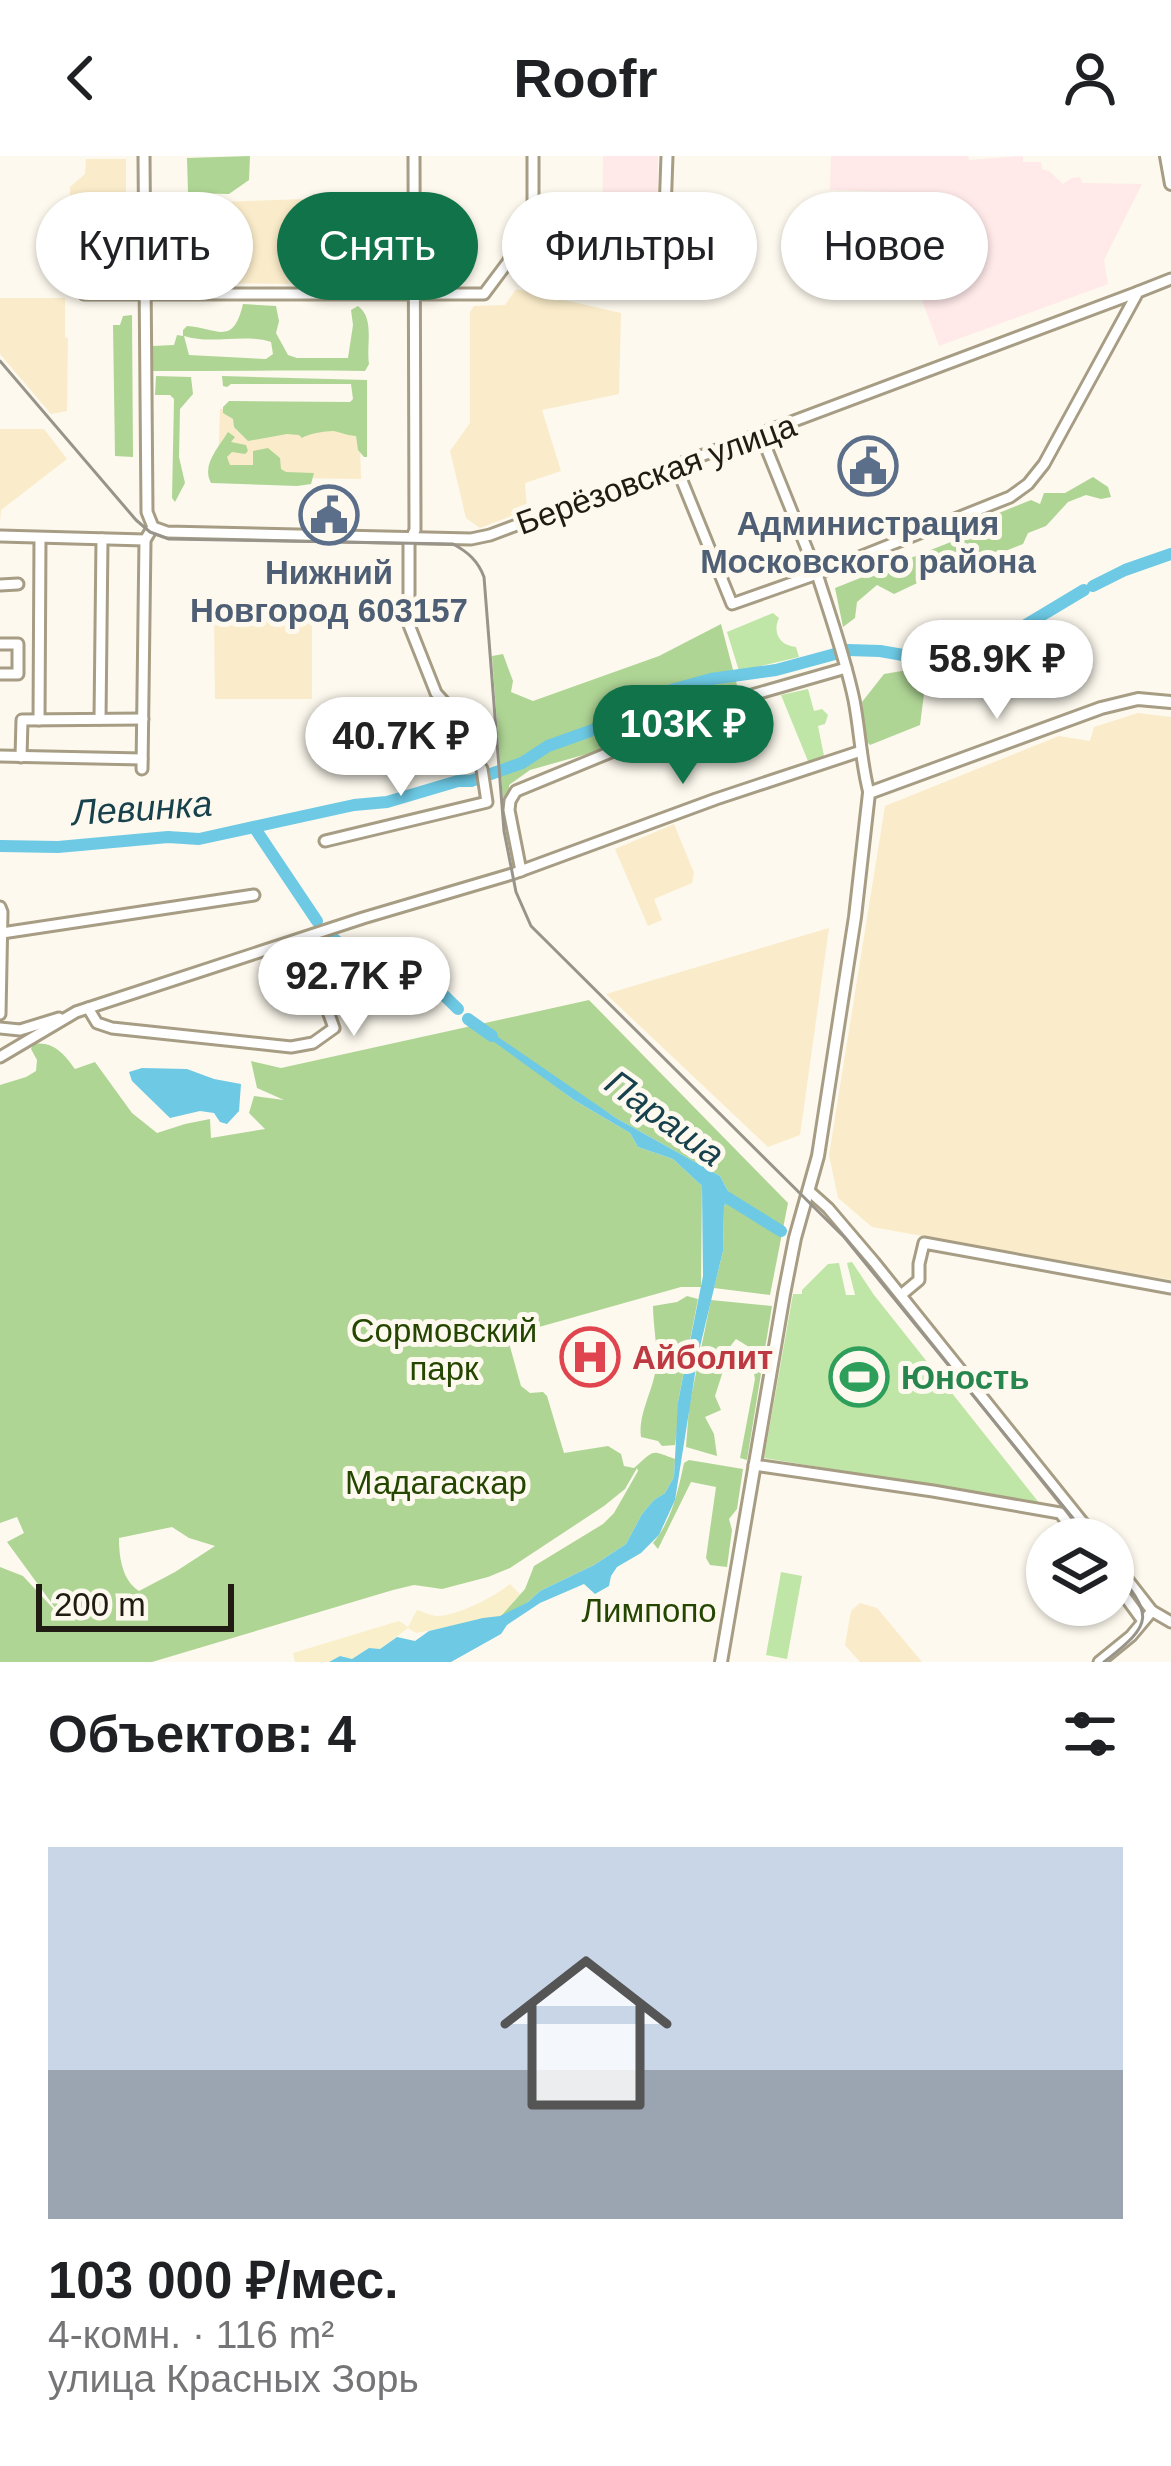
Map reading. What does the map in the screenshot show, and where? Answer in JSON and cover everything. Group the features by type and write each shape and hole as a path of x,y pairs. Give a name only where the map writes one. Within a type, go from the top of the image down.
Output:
{"main road":[{"path":"1166,156 1171,184"},
{"path":"721,1662 790,1263 818,1156 869,793 1101,708 1138,699 1171,702"}],"street":[{"path":"144,156 144,192"},
{"path":"414,156 414,192"},
{"path":"478,295 484,295 508,262 533,214 533,156"},
{"path":"666,192 667,156"},
{"name":"Берёзовская улица","path":"153,527 167,532 490,535 1171,279"},
{"path":"676,466 732,604 817,574 1010,497 1028,484 1044,464 1138,292"},
{"path":"0,756 142,764 145,540 153,527 147,512 145,300"},
{"path":"325,841 487,802 482,769 462,743 455,714 436,693 410,625 415,300"},
{"path":"761,435 817,574 846,668 869,793"},
{"path":"0,536 145,540"},
{"path":"39,720 40,538"},
{"path":"100,719 102,539"},
{"path":"0,585 19,584"},
{"path":"0,644 18,644 18,674 0,674"},
{"path":"521,871 509,810 516,791 745,697 846,668"},
{"path":"21,757 22,720 143,719"},
{"path":"0,1028 20,1030 521,871 861,751"},
{"path":"2,933 254,895"},
{"path":"0,907 0,1015"},
{"path":"88,1008 97,1023 112,1028 291,1046 313,1043 334,1028 318,984 323,968"},
{"path":"0,1057 76,1012"},
{"path":"809,1191 842,1223 1080,1518"},
{"path":"901,1295 919,1280 924,1244 1171,1288"},
{"path":"754,1465 933,1491 1060,1513 1064,1518"},
{"path":"1060,1513 1070,1505"},
{"path":"1134,1588 1152,1611 1171,1622"},
{"path":"1134,1610 1142,1621"},
{"path":"1100,1662 1132,1636 1152,1611"}],"shaded area":[{"path":"603,156 658,156 658,192 603,192"},
{"path":"831,156 968,156 969,160 1023,156 1023,162 1041,162 1042,169 1063,184 1080,177 1082,183 1142,184 1104,260 1108,284 939,346 922,300 988,300 988,192 830,190"},
{"path":"86,159 126,159 126,192 70,192 85,174"},
{"path":"277,200 277,284 253,284 253,201"},
{"path":"0,298 65,300 67,411 51,414 0,354"},
{"path":"508,300 564,300 621,313 619,394 542,410 561,471 525,483 527,510 480,528 466,518 450,451 470,423 470,312 474,306 505,305"},
{"path":"359,408 361,479 218,471 220,409"},
{"path":"0,429 44,429 67,459 1,510 0,523"},
{"path":"214,616 312,617 312,699 215,699"},
{"path":"1138,713 1171,717 1171,1280 872,1227 838,1198 829,1155 885,806 1059,736 1090,741 1094,727"},
{"path":"674,824 694,873 692,883 654,899 662,920 648,926 615,849"},
{"path":"829,928 800,1135 768,1147 606,994"},
{"path":"860,1603 877,1608 922,1662 860,1662 845,1645 851,1611"}],"green space":[{"path":"250,156 249,180 232,192 188,192 187,158"},
{"path":"243,304 276,306 276,333 288,355 348,358 351,310 358,306 368,325 369,364 365,371 153,371 152,346 174,345 187,326 229,330","holes":["184,336 271,342 273,354 266,359 189,355"]},
{"path":"132,315 133,457 115,456 113,325"},
{"path":"156,376 191,377 193,394 180,409 179,457 185,483 175,502 174,399 155,395"},
{"path":"222,376 367,380 367,457 358,450 356,436 333,431 248,441 223,413 229,401 350,402 351,384 227,387"},
{"path":"228,432 235,437 231,442 246,445 248,451 232,452 227,457 230,465 253,465 253,451 268,448 286,472 314,473 311,484 211,483 210,463"},
{"path":"1093,477 1108,487 1111,497 1086,495 1068,502 1046,526 1028,533 1023,544 985,559 951,559 949,568 894,594 877,585 857,602 855,618 843,627 835,588 981,530 984,519 1031,500 1040,504 1044,493 1065,493"},
{"path":"773,613 779,618 779,638 796,647 799,657 739,671 727,632"},
{"path":"1041,619 1057,673 1006,692 1002,685 1018,679 1014,668 986,672 973,668 951,684 924,694 920,725 870,745 866,741 862,702 884,674 944,664 988,650"},
{"path":"721,624 737,685 733,694 696,713 674,713 601,750 530,770 509,785 503,802 492,656 503,654 513,681 511,692 533,701 659,656"},
{"path":"808,689 814,711 822,709 828,715 825,724 818,726 825,761 810,766 781,695"},
{"name":"Сормовский парк","path":"589,1000 788,1203 770,1295 714,1288 729,1193 720,1176 555,1078 546,1079 630,1133 638,1147 673,1159 702,1186 701,1287 681,1287 507,1336 521,1386 547,1396 564,1453 608,1446 621,1454 624,1466 634,1468 653,1453 675,1459 674,1477 665,1493 642,1514 626,1544 500,1617 525,1589 534,1566 614,1513 637,1468 625,1489 604,1506 510,1568 488,1577 442,1589 414,1585 393,1590 152,1662 0,1662 0,1567 23,1576 64,1620 7,1542 24,1533 17,1517 0,1523 0,1085 36,1071 33,1044 47,1045 75,1069 95,1062 132,1113 157,1133 210,1119 211,1138 265,1129 249,1113 254,1096 284,1100 257,1088 251,1061 281,1068","holes":["172,1527 215,1546 139,1591 129,1581 119,1538"]},
{"name":"Юность","path":"852,1262 1040,1504 764,1458 793,1294 802,1294 828,1264 839,1263 846,1295 855,1295 847,1263"},
{"path":"687,1296 698,1299 678,1402 675,1445 662,1446 641,1437 656,1367 653,1306"},
{"path":"711,1300 772,1306 747,1460 740,1458 755,1379 749,1347 736,1339 721,1358 723,1371 715,1396 721,1410 705,1417 714,1434 717,1456 686,1447 689,1407"},
{"path":"684,1463 743,1469 737,1509 729,1519 727,1567 710,1565 706,1558 716,1487 691,1482 658,1549 653,1543 670,1515"},
{"path":"781,1572 802,1576 787,1659 766,1655"}],"sand":[{"path":"510,1584 520,1594 500,1617 416,1633 408,1628 380,1649 369,1648 352,1659 340,1656 329,1662 295,1662 293,1653 399,1621 408,1627 417,1610 436,1616 454,1613"}],"water":[{"path":"482,1026 616,1118 720,1176 729,1193 723,1251 698,1355 675,1500 659,1535 617,1567 609,1586 595,1594 584,1584 540,1603 501,1634 451,1662 329,1662 340,1656 352,1659 369,1648 380,1649 397,1637 415,1641 429,1631 500,1616 528,1602 626,1544 642,1514 665,1493 674,1477 678,1402 703,1276 702,1186 673,1159 638,1147 630,1133 574,1100 475,1028"},
{"path":"187,1069 241,1084 239,1111 227,1124 214,1113 200,1111 170,1118 132,1081 129,1072"}],"waterway":[{"name":"Левинка","path":"1093,586 1171,554"},
{"name":"Левинка","path":"848,650 943,662 987,648 1084,590"},
{"name":"Левинка","path":"0,846 199,839 387,802 522,763 548,746 607,725 664,692 835,654"},
{"name":"Параша","path":"254,827 317,921"},
{"name":"Параша","path":"329,935 374,966 421,973 458,1009"},
{"name":"Параша","path":"468,1019 492,1036"},
{"path":"715,1190 781,1231"}],"tram line":[{"path":"0,361 150,532 169,539 453,544 472,558 484,577 504,831 516,892 531,926 844,1237 1073,1518"},
{"path":"1104,1662 1140,1627 1143,1618 1134,1594"}],"place":[{"name":"Администрация Московского района","path":"868,466"},
{"name":"Нижний Новгород 603157","path":"329,515"},
{"name":"Айболит","path":"590,1357"},
{"name":"Юность","path":"859,1377"}],"park label":[{"name":"Мадагаскар","path":"436,1482"},
{"name":"Лимпопо","path":"649,1610"}]}
